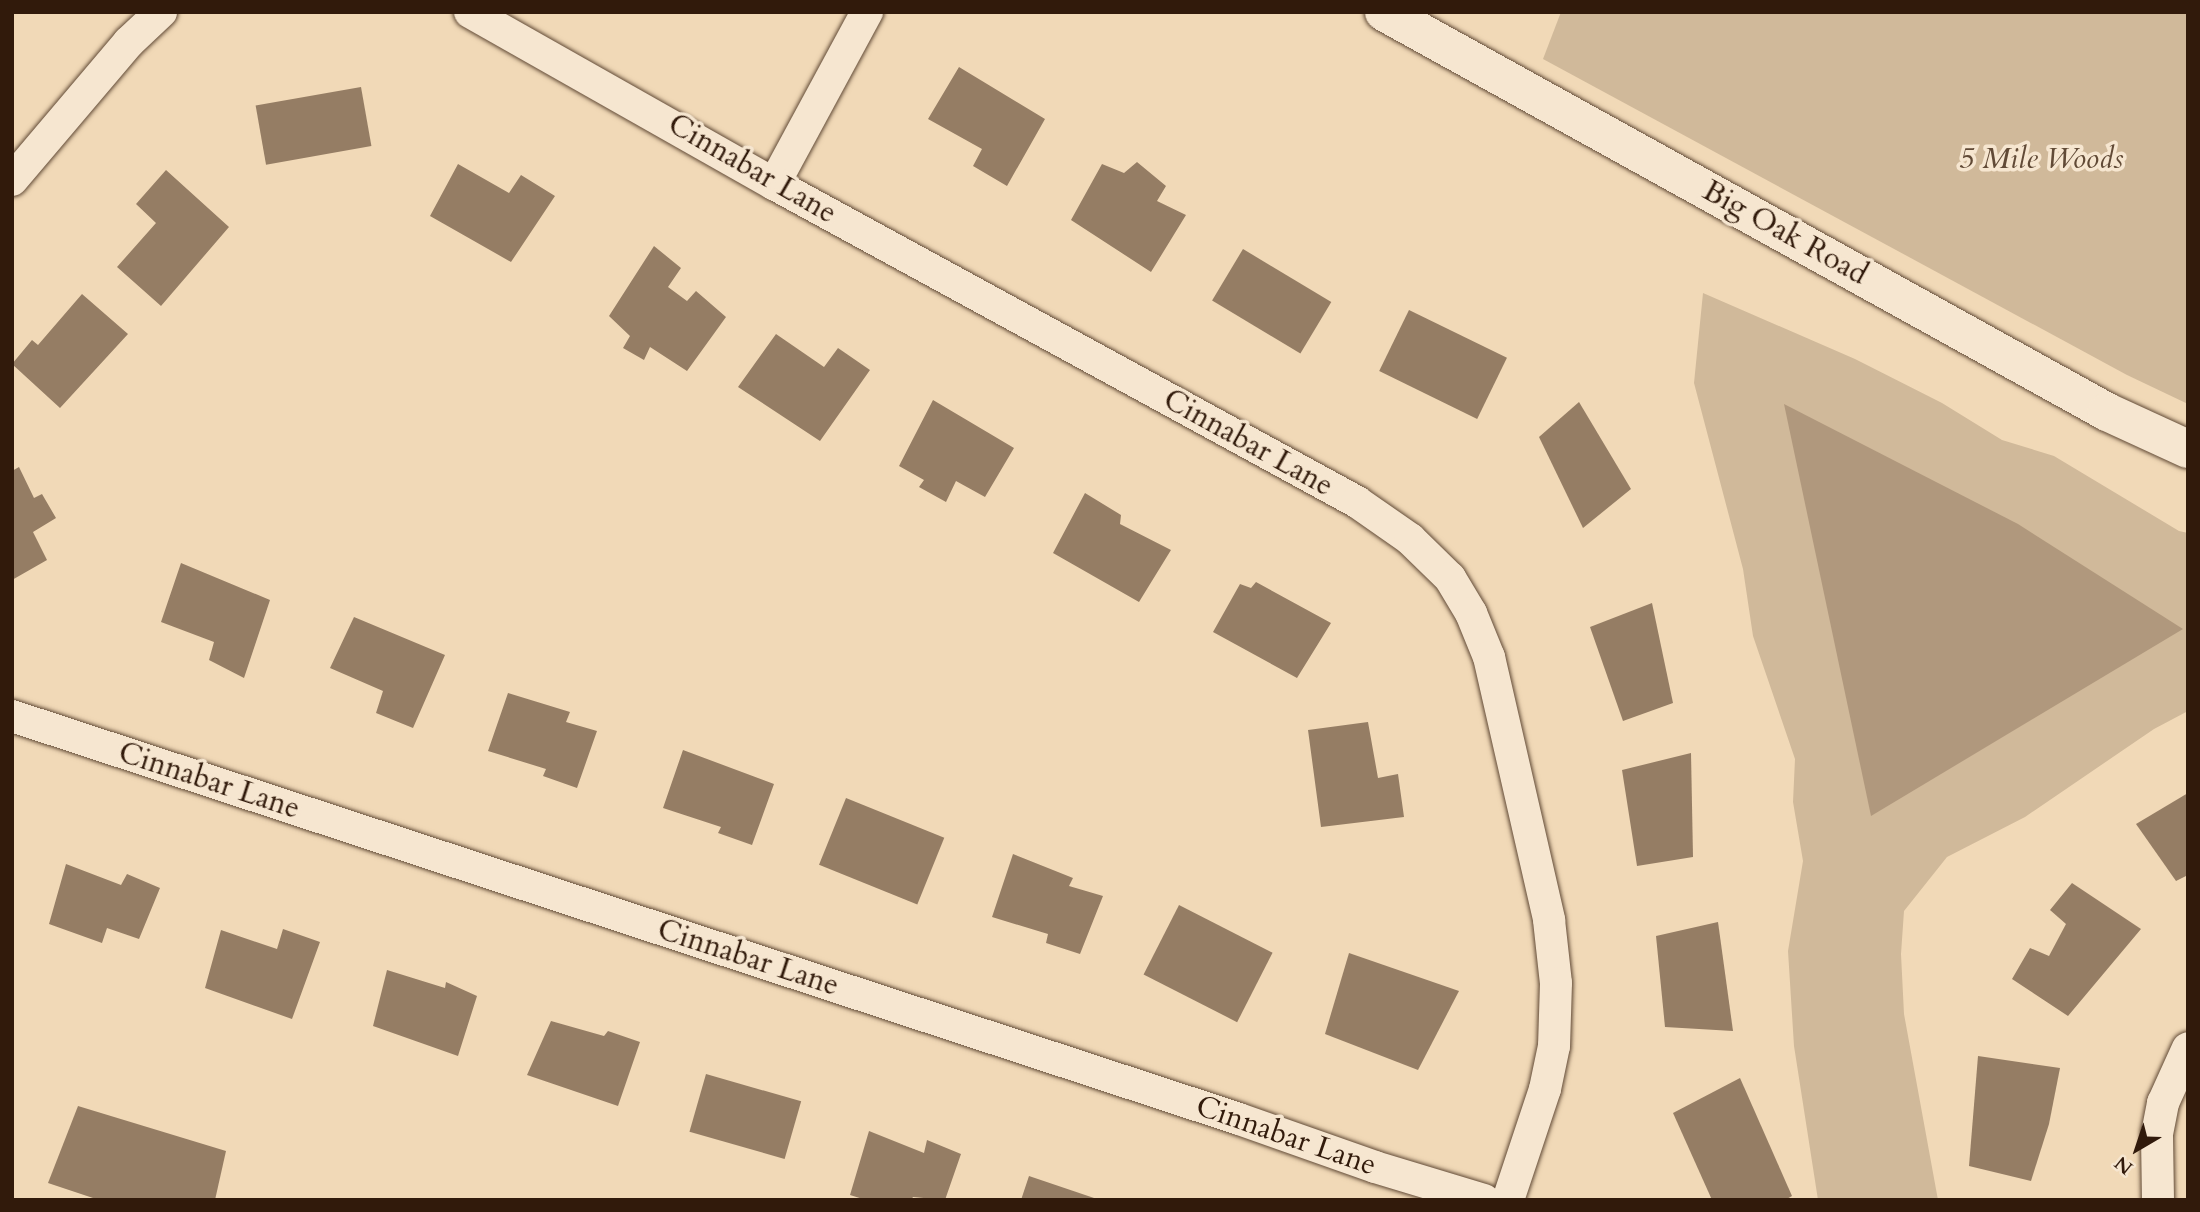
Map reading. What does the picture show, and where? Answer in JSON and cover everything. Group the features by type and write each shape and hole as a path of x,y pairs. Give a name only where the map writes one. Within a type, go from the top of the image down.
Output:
{"street":[{"path":"12,180 130,42 161,12"},
{"name":"Cinnabar Lane","path":"470,12 652,112 774,184 1357,502 1410,539 1450,578 1471,613 1489,657 1549,920 1556,983 1554,1046 1545,1089 1508,1200"},
{"path":"774,184 867,12"},
{"name":"Big Oak Road","path":"1384,12 2108,412 2188,449"},
{"name":"Cinnabar Lane","path":"12,716 1375,1167 1483,1200"},
{"path":"2158,1200 2157,1134 2161,1113 2188,1048"}],"green space":[{"name":"5 Mile Woods","path":"1561,12 2188,12 2188,404 2127,375 1543,59"},
{"path":"1703,293 1855,359 1942,403 2002,440 2054,456 2179,531 2188,533 2188,711 2154,729 2025,817 1947,857 1904,911 1901,954 1904,1014 1938,1200 1818,1200 1794,1046 1788,951 1803,861 1793,802 1795,759 1753,636 1743,569 1694,383"}],"shaded area":[{"path":"1784,404 2018,524 2183,629 1871,816"}],"building":[{"path":"959,67 1045,119 1007,186 973,166 982,149 928,119"},
{"path":"361,87 371,146 266,165 256,106"},
{"path":"1137,162 1166,186 1157,201 1186,215 1151,272 1071,220 1102,164 1124,173"},
{"path":"458,164 509,193 521,175 555,196 511,262 430,216"},
{"path":"166,170 229,227 161,306 117,267 156,223 136,204"},
{"path":"654,246 681,268 668,287 687,301 696,291 726,317 687,371 650,347 644,360 623,348 630,336 609,316"},
{"path":"1243,249 1331,302 1300,353 1212,300"},
{"path":"82,294 128,334 60,408 12,364 32,340 38,345"},
{"path":"1409,310 1507,358 1477,419 1379,371"},
{"path":"776,334 824,367 838,348 870,370 820,441 738,387"},
{"path":"933,400 1014,448 985,497 956,481 946,502 919,487 924,480 899,466"},
{"path":"1579,402 1631,489 1583,528 1539,437"},
{"path":"19,467 34,498 42,494 56,518 33,532 47,560 12,580 12,471"},
{"path":"1085,493 1121,515 1120,524 1171,550 1139,602 1053,553"},
{"path":"181,563 270,600 244,678 209,660 214,642 161,622"},
{"path":"1256,582 1331,623 1297,678 1213,632 1240,584 1251,588"},
{"path":"1652,603 1673,703 1623,721 1590,627"},
{"path":"354,617 445,655 413,728 376,713 383,691 330,668"},
{"path":"508,693 570,712 566,722 597,731 577,788 543,776 546,769 488,751"},
{"path":"1368,722 1378,778 1398,774 1404,817 1321,827 1308,730"},
{"path":"683,750 774,784 752,845 718,833 721,827 663,808"},
{"path":"1691,753 1693,857 1637,866 1622,770"},
{"path":"2188,793 2188,875 2176,881 2136,824"},
{"path":"846,798 944,838 917,904 819,865"},
{"path":"1013,854 1073,878 1069,886 1103,896 1080,954 1046,943 1048,934 992,917"},
{"path":"66,864 121,885 127,874 160,888 139,939 107,928 102,943 49,924"},
{"path":"2072,883 2141,929 2068,1016 2012,979 2030,948 2049,956 2066,924 2050,910"},
{"path":"1179,905 1273,953 1237,1022 1144,974"},
{"path":"1718,922 1733,1031 1665,1027 1656,936"},
{"path":"283,929 320,942 292,1019 205,988 221,930 277,949"},
{"path":"1349,953 1459,991 1418,1070 1325,1034"},
{"path":"387,970 445,988 446,982 477,996 458,1056 373,1026"},
{"path":"551,1021 604,1036 608,1031 640,1042 618,1106 527,1075"},
{"path":"1978,1056 2060,1068 2049,1124 2031,1181 1969,1166"},
{"path":"706,1074 801,1101 785,1159 689,1132"},
{"path":"1740,1078 1792,1196 1785,1200 1712,1200 1673,1113"},
{"path":"78,1106 226,1151 215,1200 99,1200 48,1183"},
{"path":"869,1131 924,1153 927,1140 961,1154 945,1200 913,1197 911,1200 866,1200 850,1195"},
{"path":"1029,1176 1097,1199 1097,1200 1021,1200"}]}
